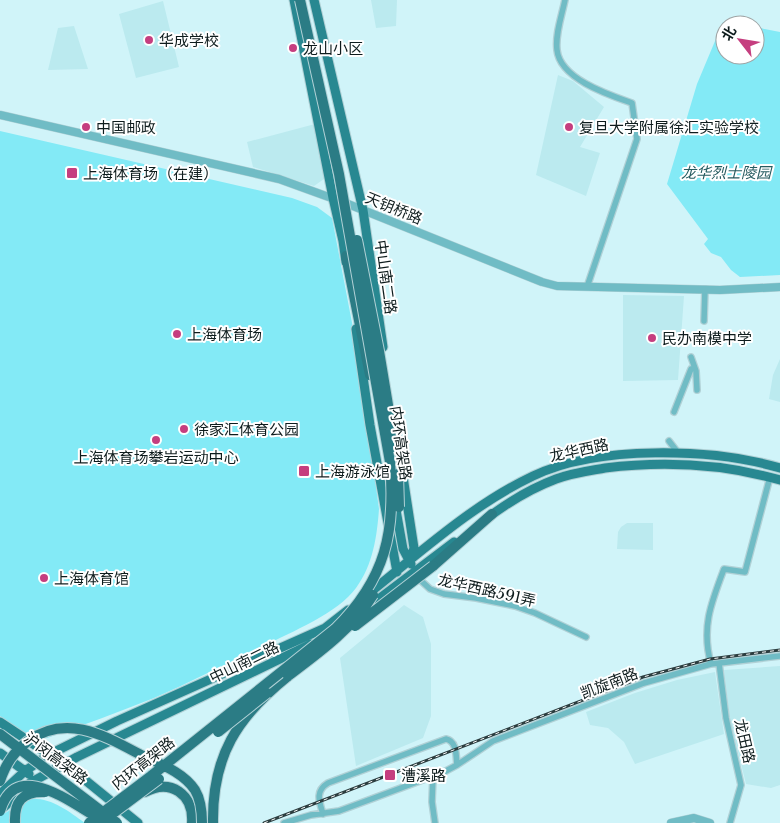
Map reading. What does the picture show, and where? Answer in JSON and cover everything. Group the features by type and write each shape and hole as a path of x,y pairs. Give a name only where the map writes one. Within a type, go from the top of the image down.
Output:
{"highway":[{"name":"内环高架路","path":"89,823 335,630 367,592 380,565 391,520 393,502 390,462 339,174 300,0"},
{"name":"内环高架路","path":"101,822 326,647 346,629 362,612 381,580 395,535 400,504 397,460 379,351 345,176 305,0"},
{"path":"346,256 378,413 383,423"},
{"path":"326,647 400,593 492,514"},
{"path":"213,823 218,777 224,755 242,720 267,693"},
{"path":"0,779 13,753 32,739 55,729 79,728 105,737 184,778 196,792 200,802 202,823"},
{"name":"沪闵高架路","path":"0,734 117,823"},
{"path":"0,742 101,822"},
{"path":"0,810 6,797 17,788 30,786 45,788 101,822"},
{"path":"133,799 158,786 171,788 180,792 187,800 192,810 192,823"},
{"path":"15,823 16,807 19,801 29,794 48,793 66,800"}],"main road":[{"name":"中山南二路","path":"0,810 24,787 64,764 301,650 352,620 414,574 410,561 403,549 354,273 346,256 333,198 294,0"},
{"name":"中山南二路","path":"0,794 25,771 50,754 117,721 325,628 410,561 414,548 363,210 314,0"},
{"name":"中山南二路","path":"346,256 346,276 356,328 370,425 397,572"},
{"name":"龙华西路","path":"410,561 475,509 509,488 553,467 580,461 662,453 716,456 778,466"},
{"name":"龙华西路","path":"414,574 492,514 538,486 557,478 581,472 660,464 738,470 780,480"},
{"path":"0,722 64,764 138,823"},
{"path":"0,753 101,822"},
{"path":"0,764 0,779"}],"street":[{"path":"566,0 557,38 557,50 560,60 565,68 574,75 604,94 632,103 638,139 587,287"},
{"name":"天钥桥路","path":"0,115 260,174 333,198 542,282 557,286 705,289 780,287"},
{"path":"704,321 705,289"},
{"path":"691,357 696,371 697,390"},
{"path":"674,412 691,369"},
{"path":"669,440 679,454"},
{"path":"711,664 706,640 711,604 724,569 745,572 770,477"},
{"name":"龙华西路591弄","path":"414,574 430,589 444,594 515,606 535,613 586,637"},
{"name":"凯旋南路","path":"284,823 338,811 433,776 457,765 493,741 644,682 711,664 780,656"},
{"name":"龙田路","path":"719,663 726,718 741,785 730,823"},
{"path":"323,814 319,794 328,783 446,739 454,743 457,765"},
{"path":"433,776 432,802 435,823"},
{"path":"672,823 698,818 710,823"}],"shaded area":[{"path":"371,0 397,0 396,26 376,28"},
{"name":"华成学校","path":"163,1 179,67 136,78 119,14"},
{"path":"74,26 88,69 48,70 58,28"},
{"name":"复旦大学附属徐汇实验学校","path":"558,75 573,81 604,107 580,147 600,153 586,196 536,175"},
{"path":"315,124 324,165 324,179 314,186 253,167 247,142"},
{"name":"民办南模中学","path":"623,295 684,296 678,380 623,381"},
{"path":"780,359 780,402 769,399 773,375"},
{"path":"627,523 653,523 653,550 617,549 618,532"},
{"path":"404,605 423,617 431,644 431,716 423,738 356,766 340,658"},
{"path":"780,666 780,785 771,788 746,784 730,720 724,670"},
{"path":"715,672 724,734 635,764 624,742 608,728 590,725 586,712 635,693 677,680"}],"green space":[{"name":"龙华烈士陵园","path":"765,29 780,32 780,275 740,277 731,270 721,257 711,253 704,244 708,239 667,184 697,84 715,41 715,65 765,65"},
{"name":"徐家汇体育公园","path":"0,131 292,198 317,207 332,218 357,349 379,509 375,540 366,570 356,588 338,606 300,628 168,692 47,738 28,735 0,716"},
{"path":"29,799 45,800 52,803 85,823 0,823 0,816"}],"railway":[{"path":"264,823 643,677 710,659 780,650"}],"place":[{"name":"华成学校","path":"149,40"},
{"name":"龙山小区","path":"293,48"},
{"name":"中国邮政","path":"86,127"},
{"name":"复旦大学附属徐汇实验学校","path":"569,127"},
{"name":"上海体育场（在建）","path":"72,173"},
{"name":"上海体育场","path":"177,334"},
{"name":"民办南模中学","path":"652,338"},
{"name":"徐家汇体育公园","path":"184,429"},
{"name":"上海体育场攀岩运动中心","path":"156,440"},
{"name":"上海游泳馆","path":"304,471"},
{"name":"上海体育馆","path":"44,578"},
{"name":"漕溪路","path":"390,775"}]}
